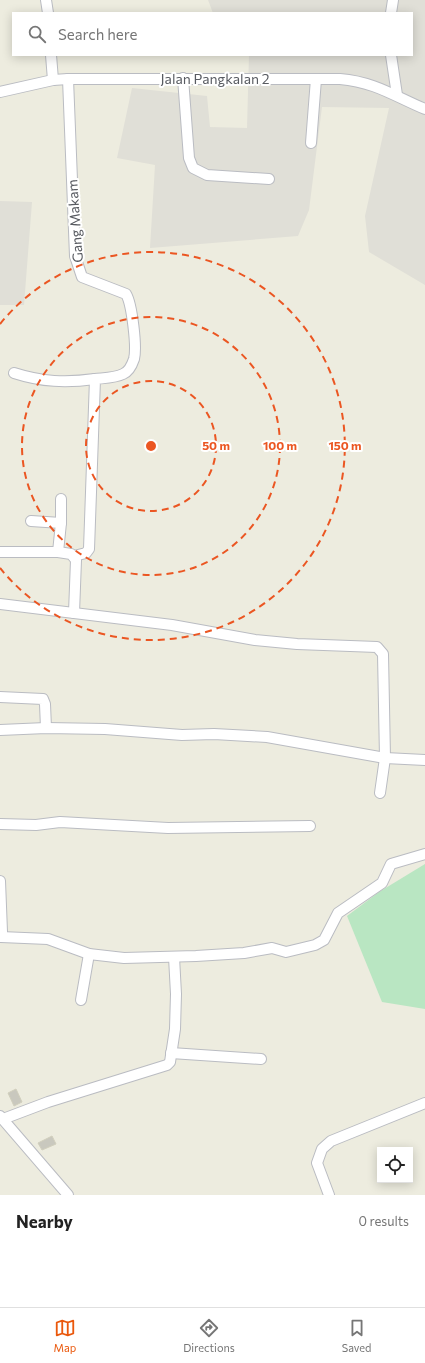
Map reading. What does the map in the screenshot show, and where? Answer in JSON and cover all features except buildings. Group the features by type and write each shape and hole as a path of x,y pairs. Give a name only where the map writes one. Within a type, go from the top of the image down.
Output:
{"street":[{"path":"46,0 48,12"},
{"path":"391,12 393,0"},
{"path":"51,56 53,80"},
{"path":"391,56 397,95"},
{"path":"183,78 189,158 193,168 207,175 269,179"},
{"name":"Jalan Pangkalan 2","path":"0,92 53,80 68,79 316,79 359,81 397,95 425,109"},
{"name":"Gang Makam","path":"68,79 75,256 82,277 126,294 130,302 135,348 134,359 130,367 123,374 95,379"},
{"path":"311,143 316,79"},
{"path":"0,552 58,552 71,554 74,556 86,553 89,548 95,379 62,382 35,380 14,373"},
{"path":"58,552 61,523 61,499"},
{"path":"31,521 61,523"},
{"path":"74,556 76,560 74,613"},
{"path":"0,604 172,625 255,640 298,644 376,647 383,654 384,758 380,793"},
{"path":"0,697 43,700 45,704 46,728"},
{"path":"0,730 46,728 267,737 384,758 425,760"},
{"path":"0,824 60,822 168,828 310,826"},
{"path":"0,881 2,932 0,937 48,939 89,954 124,958 174,957 244,952 272,948 286,952 315,945 324,940 338,913 382,882 391,864 425,854"},
{"path":"81,1000 89,954"},
{"path":"68,1195 2,1117 163,1068 170,1062 175,1029 176,994 174,957"},
{"path":"171,1053 261,1059"},
{"path":"329,1195 317,1163 322,1149 331,1141 425,1103"}],"shaded area":[{"path":"208,0 425,0 425,285 369,252 365,216 389,108 322,107 309,210 298,236 150,248 155,165 117,158 132,88 207,96 210,127 247,128 249,56 413,56 413,12 213,12"},
{"path":"0,201 32,202 24,305 0,305"}],"green space":[{"path":"425,864 425,1009 382,1002 347,916 379,892"}]}
